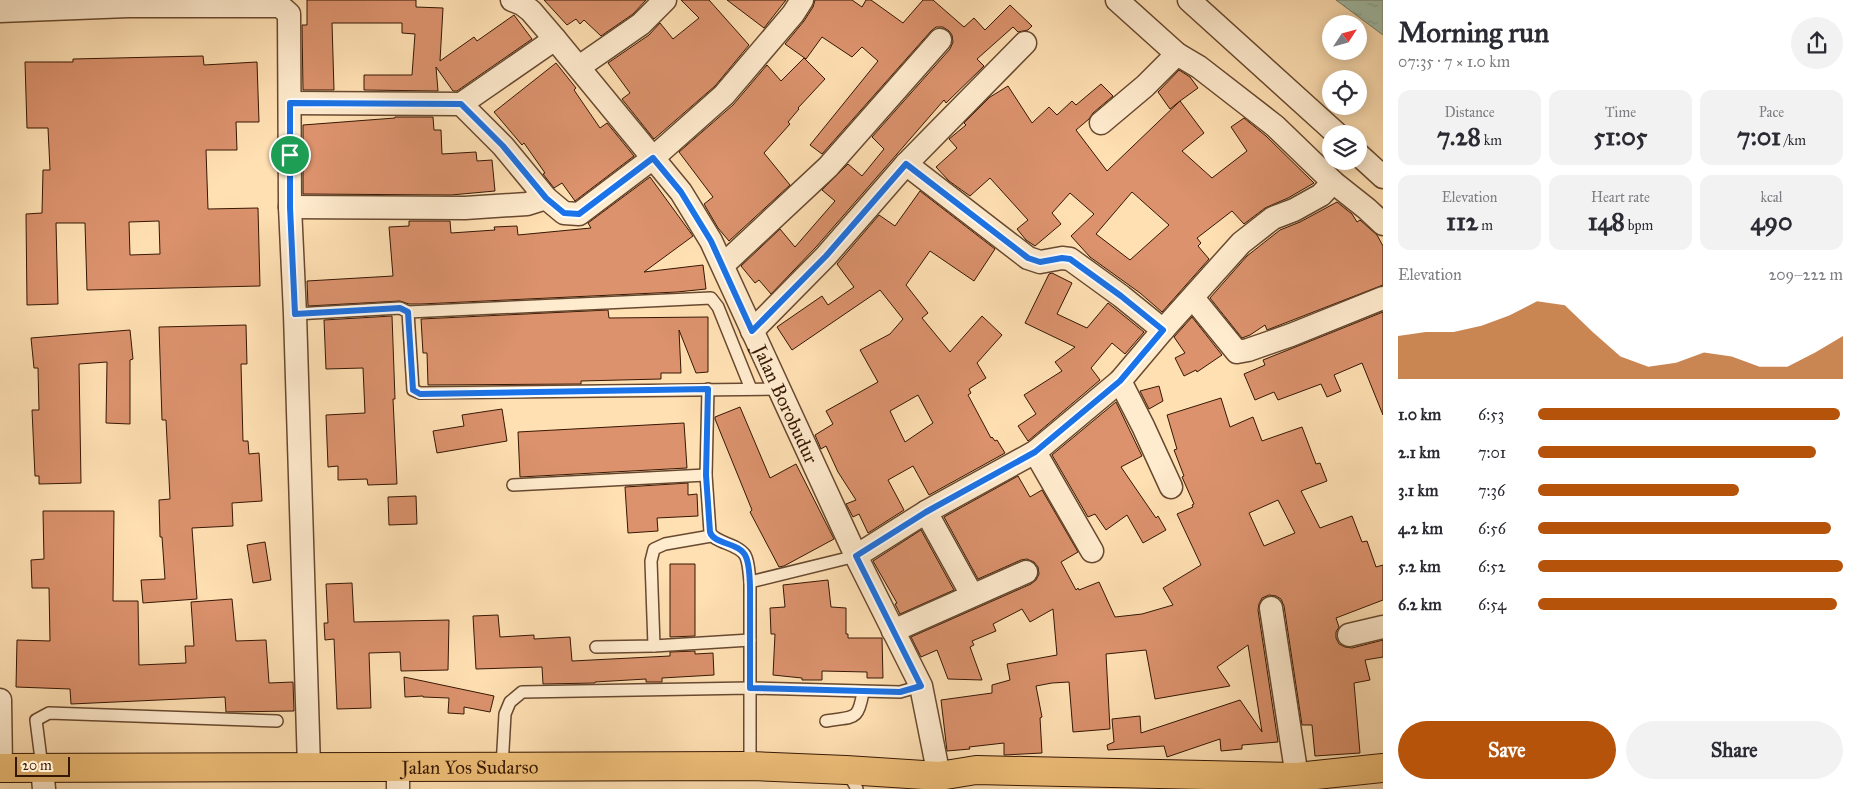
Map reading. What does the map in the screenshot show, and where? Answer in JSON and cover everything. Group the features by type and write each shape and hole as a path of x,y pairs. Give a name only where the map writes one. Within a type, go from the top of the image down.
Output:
{"highway":[{"name":"Jalan Yos Sudarso","path":"0,768 43,778 309,767 398,778 502,767 750,766 852,779 906,781 976,770 1297,777 1383,768"},
{"name":"Jalan Yos Sudarso","path":"939,776 977,789"}],"street":[{"name":"Jalan Borobudur","path":"512,0 522,4 531,11 579,68 681,192 711,241 856,556 921,686 939,776"},
{"path":"579,68 641,24 665,0"},
{"path":"461,104 503,146 546,198 564,213 579,214 653,158 724,95 793,14 802,0"},
{"path":"1117,0 1177,54 1199,67 1275,126 1333,182 1383,224"},
{"path":"1189,0 1327,125"},
{"path":"0,11 127,3 285,5 290,103 290,207 309,767"},
{"path":"290,103 461,104 555,39"},
{"path":"723,265 828,167 940,40"},
{"path":"752,331 826,256 906,164 1026,44"},
{"path":"1101,124 1145,86 1177,54"},
{"path":"1367,163 1383,178"},
{"path":"906,164 1028,258 1040,262 1062,258 1070,259 1121,296 1163,330"},
{"path":"856,556 926,512 1035,452 1120,381 1241,243 1273,218 1294,210 1320,195 1333,182"},
{"path":"290,207 465,208 527,204 546,198"},
{"path":"1193,298 1237,352 1291,335 1383,298"},
{"path":"1120,381 1171,487"},
{"path":"1035,452 1092,551"},
{"path":"926,512 972,596"},
{"path":"893,631 1026,572"},
{"path":"1271,608 1297,777"},
{"path":"1349,634 1383,627"},
{"path":"0,700 0,768"}],"lane":[{"path":"295,314 400,308 408,312 711,298 718,307 751,389"},
{"path":"408,312 413,390 420,394 778,389"},
{"path":"708,389 706,475 711,536"},
{"path":"513,485 706,475"},
{"path":"654,646 651,561 654,549 665,544 711,536 739,548 746,557 750,582 750,766"},
{"path":"750,582 856,556"},
{"path":"596,646 654,646 750,640"},
{"path":"502,767 505,714 510,702 522,692 750,688 900,692 921,686"},
{"path":"826,721 854,716 859,712 864,692"},
{"path":"43,778 36,720 49,713 277,720"}],"water":[{"path":"1336,0 1383,0 1383,35 1368,24 1368,15 1356,15"}],"building":[{"path":"307,0 416,0 416,7 443,8 440,61 474,37 477,41 514,15 532,39 457,91 453,91 436,67 438,91 364,90 364,75 412,75 415,34 402,33 402,23 332,23 334,90 303,90 302,25 307,25"},
{"path":"544,0 646,0 633,14 601,36 584,20 580,24 576,19 567,25"},
{"path":"681,0 709,0 749,45 715,86 654,139 622,99 630,93 608,63 649,35 660,23 673,39 699,18"},
{"path":"727,0 786,0 764,28"},
{"path":"815,0 852,0 862,7 866,0 871,0 903,23 923,0 933,0 964,27 974,18 985,30 1010,5 1032,26 1028,30 1018,32 1013,27 977,59 984,66 946,103 944,100 816,247 771,294 759,280 755,283 741,266 780,229 795,247 835,201 822,190 848,164 862,176 884,149 872,137 950,49 953,42 952,35 943,27 936,27 931,31 822,154 810,145 878,61 862,47 852,57 822,37 806,59 785,44 804,21"},
{"path":"203,56 204,65 257,62 259,122 236,122 237,150 206,150 208,209 258,208 260,286 87,290 85,223 56,223 58,304 27,305 26,214 42,213 43,170 50,170 48,128 27,128 25,62 73,62 73,59","holes":["159,221 160,254 130,255 129,222"]},
{"path":"804,58 825,79 798,108 788,122 790,124 764,153 790,185 729,241 718,228 704,204 713,197 679,152 733,105 767,65 781,81"},
{"path":"556,63 576,88 574,90 600,128 607,123 634,156 575,201 562,183 554,188 524,143 522,145 494,112"},
{"path":"1179,70 1190,77 1198,88 1170,109 1158,92"},
{"path":"1101,84 1113,96 1076,130 1107,171 1180,101 1204,133 1182,151 1212,178 1247,151 1231,127 1244,118 1266,136 1314,183 1288,198 1265,208 1244,224 1232,211 1197,238 1201,243 1198,246 1209,259 1162,312 1140,293 1090,257 1071,236 1094,214 1070,193 1052,213 1061,224 1035,246 1026,240 1017,229 1028,220 990,178 970,196 949,181 936,167 957,148 949,139 966,125 964,123 990,97 1008,86 1032,123 1049,107 1057,115 1072,101 1076,105","holes":["1132,192 1169,225 1130,260 1096,234"]},
{"path":"395,117 433,117 434,130 441,130 442,154 476,152 477,161 492,160 495,191 451,195 303,194 303,125"},
{"path":"650,177 693,236 644,272 703,265 706,289 421,304 409,304 400,301 308,306 307,281 393,276 389,227 409,226 409,221 450,221 451,233 495,230 494,227 517,226 518,235 591,228 588,223"},
{"path":"920,191 995,249 974,281 930,251 906,285 928,313 922,318 950,352 982,316 1002,335 977,363 986,378 969,389 971,393 968,395 991,438 995,441 997,440 1005,453 929,495 913,466 888,480 904,510 868,533 859,514 853,517 846,504 856,500 838,472 826,446 821,449 815,435 833,424 826,411 878,382 860,350 890,334 903,319 880,290 792,350 777,327 822,296 828,305 854,287 837,264 879,215 895,226","holes":["918,395 933,423 905,442 890,411"]},
{"path":"1337,202 1352,214 1357,222 1360,220 1377,235 1383,246 1383,285 1267,330 1265,325 1242,338 1210,298 1247,256 1280,230 1300,222"},
{"path":"1052,273 1072,283 1057,314 1087,328 1108,303 1144,332 1125,354 1112,343 1091,368 1100,380 1028,441 1018,426 1036,414 1024,395 1062,371 1055,362 1075,347 1025,323 1049,274"},
{"path":"608,310 609,318 708,317 708,372 696,373 679,330 681,373 661,373 661,379 581,381 581,384 428,385 427,353 423,353 421,319"},
{"path":"1383,312 1383,415 1362,363 1334,375 1341,391 1327,397 1321,384 1278,400 1274,392 1255,400 1244,374 1265,365 1263,360"},
{"path":"392,316 397,484 368,485 367,479 338,480 338,466 328,467 326,415 365,413 363,368 326,369 324,320"},
{"path":"1192,317 1222,355 1197,372 1196,370 1184,376 1175,358 1185,353 1174,337"},
{"path":"246,325 247,364 241,364 243,441 248,441 249,454 259,453 262,501 232,503 233,526 192,528 197,599 143,603 141,580 165,579 162,537 160,537 159,500 170,499 166,420 162,420 159,327"},
{"path":"130,330 133,359 130,360 130,424 106,423 107,362 79,364 81,483 39,484 39,476 35,476 32,410 39,410 38,368 34,368 31,338"},
{"path":"1159,386 1163,401 1149,409 1140,391"},
{"path":"1221,398 1230,427 1253,417 1262,441 1302,427 1316,464 1320,463 1327,481 1301,491 1320,528 1352,516 1362,542 1367,541 1376,567 1383,565 1383,600 1336,618 1339,627 1336,632 1336,638 1339,644 1345,647 1352,648 1383,640 1383,657 1365,660 1370,680 1354,683 1360,753 1315,756 1312,725 1302,725 1284,606 1281,599 1269,595 1262,598 1258,610 1278,742 1242,745 1242,749 1221,751 1220,739 1167,757 1164,746 1108,750 1107,745 1114,742 1112,719 1140,716 1141,733 1240,700 1262,732 1248,645 1217,667 1230,686 1155,699 1146,650 1106,654 1110,729 1073,732 1069,682 1052,683 1036,686 1042,717 1040,718 1042,753 1004,755 1004,743 947,751 941,700 992,693 992,685 1010,680 1007,664 1057,655 1053,609 1030,622 1022,609 993,624 996,631 972,641 974,645 970,647 982,680 948,679 937,650 921,657 911,637 1031,584 1039,574 1038,567 1034,562 1027,559 978,579 944,517 1018,476 1030,497 1042,490 1078,552 1061,562 1076,590 1099,582 1115,617 1142,614 1173,605 1163,588 1201,565 1177,514 1193,507 1192,505 1194,504 1182,477 1184,476 1174,450 1177,449 1167,415","holes":["1278,500 1295,533 1264,546 1249,513"]},
{"path":"1116,402 1142,456 1121,467 1156,518 1158,516 1166,530 1143,543 1127,515 1106,530 1095,514 1088,517 1052,455"},
{"path":"740,407 770,478 796,464 834,539 784,566 779,567 750,512 752,510 715,419 715,417"},
{"path":"502,409 507,441 437,453 433,431 464,426 462,415"},
{"path":"684,423 687,468 520,477 518,432"},
{"path":"688,483 688,495 697,494 698,516 657,518 658,531 628,533 625,487"},
{"path":"416,496 417,524 389,525 388,497"},
{"path":"43,511 114,511 113,601 138,601 139,665 186,663 185,646 194,646 191,602 232,599 236,641 266,640 269,683 293,682 294,711 226,712 225,697 71,704 70,689 16,687 17,640 50,641 49,588 32,588 31,560 44,559"},
{"path":"921,530 954,590 900,614 895,604 897,603 873,561"},
{"path":"265,542 271,580 253,583 247,545"},
{"path":"670,564 695,564 695,636 670,637"},
{"path":"828,580 831,607 846,608 846,634 848,634 848,638 882,638 883,678 867,678 867,672 822,671 822,680 802,680 802,678 773,675 775,634 771,634 770,608 785,607 783,585"},
{"path":"352,583 354,622 449,620 448,670 401,671 400,652 369,653 371,708 337,709 334,639 325,640 324,623 328,623 326,584"},
{"path":"498,615 500,637 534,635 534,639 570,637 572,661 670,656 670,652 695,651 695,654 713,653 714,675 662,678 662,682 646,682 646,679 595,683 543,684 542,667 476,669 473,616"},
{"path":"404,677 494,696 490,712 464,707 464,714 448,713 449,698 405,697"}],"route":[{"path":"290,103 461,104 503,146 546,198 564,213 579,214 653,158 681,192 711,241 752,331 826,256 906,164 1028,258 1040,262 1062,258 1070,259 1121,296 1163,330 1120,381 1035,452 926,512 856,556 921,686 900,692 750,688 750,582 746,557 739,548 711,536 710,532 706,475 708,389 420,394 413,390 408,312 400,308 295,314 290,207 290,155 290,103"}]}
